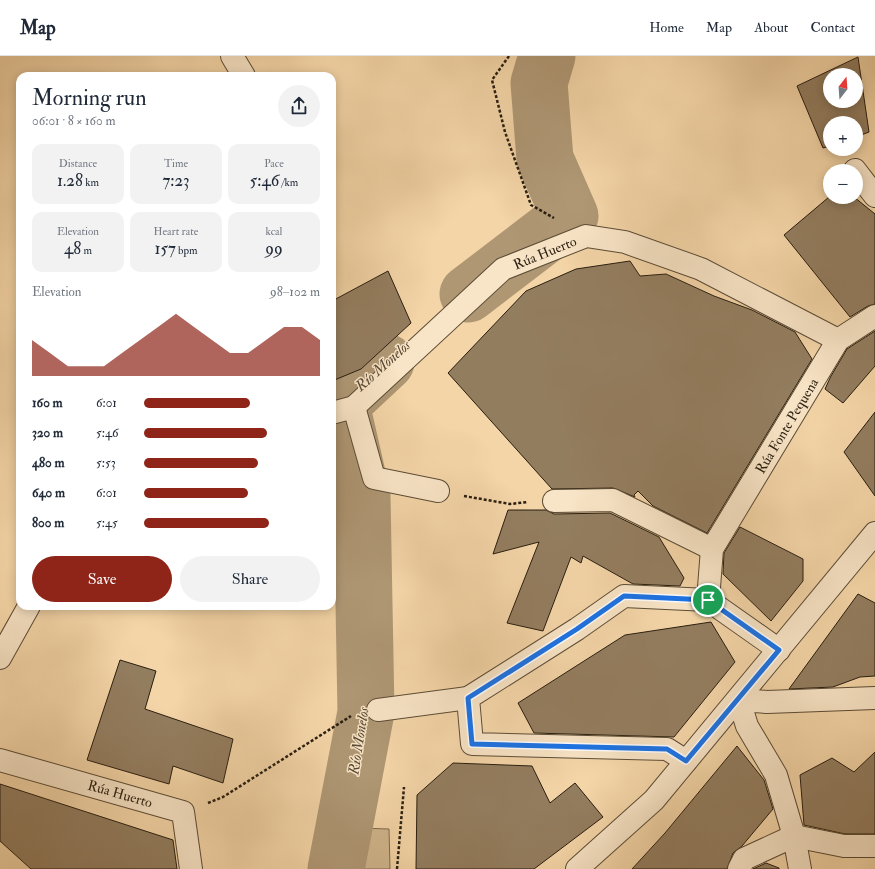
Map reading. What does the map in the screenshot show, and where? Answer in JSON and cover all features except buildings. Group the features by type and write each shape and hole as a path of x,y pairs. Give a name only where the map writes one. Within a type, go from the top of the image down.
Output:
{"street":[{"path":"232,56 242,72"},
{"path":"863,180 875,196"},
{"name":"Rúa Huerto","path":"336,412 354,407 503,269 586,236 625,242 701,269 838,340"},
{"name":"Rúa Fonte Pequena","path":"708,600 712,550 838,340 875,316"},
{"path":"354,407 374,478 438,491"},
{"path":"554,501 613,500 712,550"},
{"path":"576,869 654,800 739,700 875,533"},
{"path":"368,711 468,698 577,629 624,596 708,600 779,650"},
{"path":"0,658 27,610"},
{"path":"468,698 472,744 667,749 686,761"},
{"path":"739,700 767,702 875,698"},
{"path":"739,700 746,726 776,775 794,836 800,869"},
{"name":"Rúa Huerto","path":"0,760 183,812"},
{"path":"183,812 191,869"},
{"path":"739,869 744,859 794,836 844,846 875,846"}],"path":[{"path":"509,56 492,80 505,132 531,205 586,236"},
{"path":"438,491 510,504 554,501"},
{"path":"183,812 223,797 368,711"},
{"path":"397,869 404,786"}],"shaded area":[{"path":"357,828 389,829 390,869 355,869"}],"waterway":[{"name":"Río Monelos","path":"468,294 570,216 545,159 539,83 547,56"},
{"name":"Río Monelos","path":"336,869 366,712 362,496 341,404 386,362"}],"route":[{"path":"624,596 708,600 757,632 779,650 739,700 686,761 667,749 472,744 468,698 577,629 624,596"}]}
